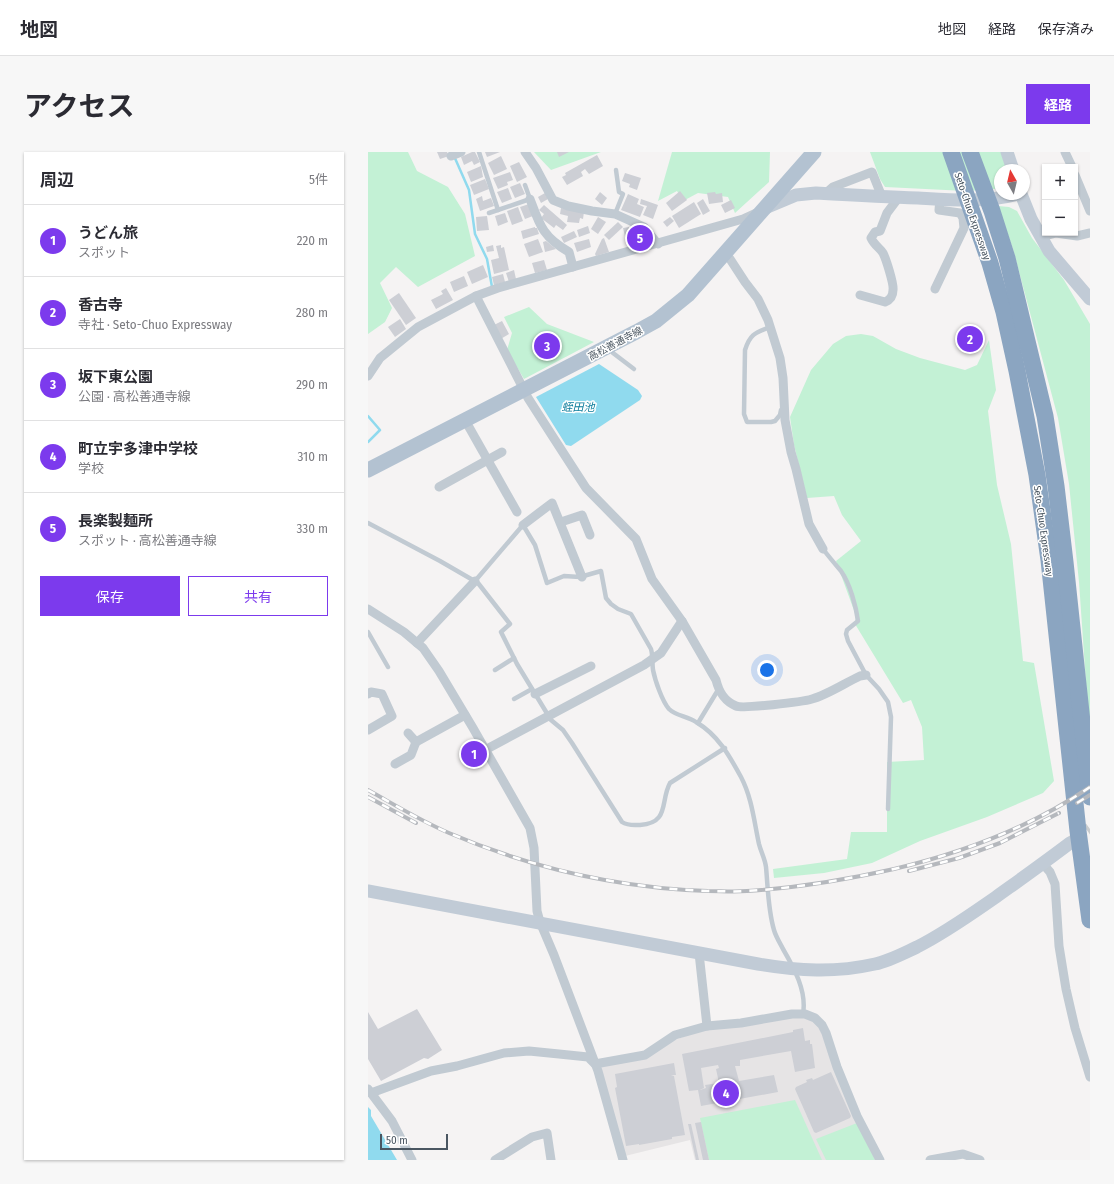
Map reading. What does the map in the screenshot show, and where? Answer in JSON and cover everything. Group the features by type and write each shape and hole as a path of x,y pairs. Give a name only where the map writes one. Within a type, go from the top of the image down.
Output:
{"highway":[{"name":"Seto-Chuo Expressway","path":"950,152 990,263 1004,312 1037,475 1049,560 1072,777 1074,837 1090,920"},
{"name":"Seto-Chuo Expressway","path":"970,152 1001,238 1020,308 1045,416 1056,486 1090,797"}],"main road":[{"name":"高松善通寺線","path":"368,470 636,332 672,309 688,295 814,152"}],"street":[{"path":"451,156 461,152"},
{"path":"525,152 536,168 553,200 574,207 616,214 644,227 658,244"},
{"path":"1007,152 1011,164"},
{"path":"1065,152 1071,164"},
{"path":"825,194 833,187 872,172 882,197"},
{"path":"1078,182 1090,211"},
{"path":"368,376 380,358 418,327 476,296 498,288 743,219 796,195 825,194 940,199 994,199"},
{"path":"860,295 885,302 889,300 892,295 894,289 887,263 883,253 873,243 872,238 875,232 880,231 887,213 899,197"},
{"path":"530,199 539,224 546,235 558,246 569,252 573,267"},
{"path":"934,289 964,228 963,218 960,213 940,210 940,199"},
{"path":"1023,200 1049,251 1090,300"},
{"path":"1041,237 1056,233 1077,236 1090,233"},
{"path":"724,255 730,259 758,299 770,327 780,358 785,420 791,452 809,524 824,549"},
{"path":"476,296 524,390 552,437 586,488 636,539 652,579 682,621 716,680 718,690 724,698 737,707 778,704 814,698 860,676 866,675"},
{"path":"465,420 517,512"},
{"path":"439,487 502,452"},
{"path":"523,525 552,503 561,522 582,577"},
{"path":"561,522 582,515 590,535"},
{"path":"417,643 475,581"},
{"path":"368,609 404,632 423,648 465,715 530,828 534,848 537,911 540,922 557,962 595,1064 623,1160"},
{"path":"485,750 653,659 661,653 682,621"},
{"path":"571,664 576,673"},
{"path":"533,691 591,666"},
{"path":"368,694 371,692 382,694 392,716 368,730"},
{"path":"395,764 411,755 416,742 465,715"},
{"path":"408,733 416,742"},
{"path":"368,891 793,970 856,968 877,964 902,954 954,926 1043,864 1074,837"},
{"path":"1043,864 1050,872 1055,884 1059,946 1066,989 1075,1028 1090,1077"},
{"path":"699,953 707,1026"},
{"path":"595,1064 645,1055 675,1035 707,1026 741,1023 792,1014 803,1014 814,1018 822,1025 857,1116 880,1160"},
{"path":"412,1160 392,1121 370,1091 431,1071 457,1066 504,1053 529,1051 559,1054 588,1058 595,1064"},
{"path":"495,1160 532,1137 547,1133 551,1160"},
{"path":"930,1160 963,1154 980,1160"}],"lane":[{"path":"479,152 498,210"},
{"path":"616,170 619,192 623,194 616,214"},
{"path":"489,213 530,199 525,184"},
{"path":"770,327 755,334 748,340 745,350 744,414 747,422 775,421 780,415 784,396"},
{"path":"609,346 613,353 634,369"},
{"path":"368,523 478,583 510,624 501,632 533,691 551,720 563,730 572,743 622,822 626,824 641,825 653,822 662,812 666,789 670,783 725,748"},
{"path":"475,581 523,525 535,545 547,583 564,576 582,577 601,571 606,598 618,609 631,614 651,649 656,681 669,708 698,723 715,736 725,748 742,778 754,810 760,844 766,866 767,885 774,932 792,965 802,988 803,1014"},
{"path":"824,549 847,581 851,594 858,621 848,630 846,634 848,641 866,675 879,689 888,702 891,717 888,809"},
{"path":"368,632 388,667"},
{"path":"495,670 514,658"},
{"path":"698,723 718,690"},
{"path":"514,699 533,691"}],"shaded area":[{"path":"791,1018 809,1018 818,1025 875,1160 695,1160 690,1140 625,1156 600,1067 698,1031"}],"green space":[{"path":"368,152 408,152 417,171 448,187 465,214 475,256 418,287 396,267 380,283 392,308 385,322 368,334"},
{"path":"534,152 601,152 551,170"},
{"path":"672,152 770,152 769,182 735,213 728,197 698,193 683,201 677,191 658,201"},
{"path":"870,152 1002,152 1005,164 994,164 994,189 966,191 885,187 880,179"},
{"path":"998,206 1009,207 1017,211 1032,238 1064,280 1090,324 1090,741 1079,582 1069,484 1058,418 1013,249"},
{"path":"529,307 547,324 594,342 524,379 507,350 512,333 504,317"},
{"path":"861,334 873,336 896,349 920,358 965,370 977,365 989,340 996,390 988,411 997,485 1011,544 1023,661 1034,663 1054,781 1043,793 987,817 920,841 872,863 824,873 774,878 773,869 847,859 851,832 887,832 887,762 924,760 922,727 911,700 903,703 855,624 856,616 836,561 861,541 842,515 834,496 807,498 794,445 790,417 811,370 833,344 846,336"},
{"path":"795,1100 822,1160 709,1160 700,1118"},
{"path":"857,1123 875,1160 826,1160 816,1139"}],"water":[{"name":"蛭田池","path":"599,364 638,390 642,396 640,400 571,446 566,445 536,397"},
{"path":"368,1107 371,1110 371,1116 397,1160 368,1160"}],"building":[{"path":"437,152 447,152 449,156 440,159"},
{"path":"475,152 480,162 474,165 472,161 464,165 461,157"},
{"path":"485,152 500,152 487,157"},
{"path":"557,152 569,152 559,157"},
{"path":"597,155 603,166 589,174 585,169 581,172 583,176 567,185 562,177 566,175 565,173"},
{"path":"501,156 507,169 494,175 488,163"},
{"path":"519,162 527,177 517,182 510,166"},
{"path":"481,166 483,177 471,182 467,172"},
{"path":"510,172 513,180 507,182 508,185 498,189 493,178"},
{"path":"625,173 641,178 637,190 629,187 630,184 622,181"},
{"path":"485,179 489,189 474,195 470,185"},
{"path":"520,183 525,194 515,198 510,187"},
{"path":"508,188 512,199 502,203 497,192"},
{"path":"680,191 687,200 672,211 666,203"},
{"path":"600,192 607,198 602,205 595,199"},
{"path":"715,192 716,194 722,193 723,202 709,204 707,193"},
{"path":"545,193 548,199 541,203 538,197"},
{"path":"628,194 639,199 637,204 644,207 640,217 621,210"},
{"path":"482,196 483,201 491,198 494,206 480,211 476,199"},
{"path":"641,199 658,205 653,219 643,215 647,206 640,204"},
{"path":"703,199 710,211 703,215 697,203"},
{"path":"731,200 735,208 725,213 721,205"},
{"path":"694,202 701,214 679,228 672,216"},
{"path":"529,204 533,216 525,219 520,207"},
{"path":"544,205 567,225 563,230 556,225 554,228 541,218 544,214 539,210"},
{"path":"518,207 523,221 512,225 507,211"},
{"path":"561,208 584,212 583,219 580,218 579,223 567,222 568,216 560,214"},
{"path":"505,213 508,222 498,226 495,216"},
{"path":"487,216 489,230 477,231 476,217"},
{"path":"598,217 606,222 598,234 591,229"},
{"path":"670,217 674,221 667,227 663,222"},
{"path":"618,222 623,227 609,240 604,235"},
{"path":"588,226 590,233 579,237 577,230"},
{"path":"535,227 537,228 539,234 523,239 521,231"},
{"path":"629,227 633,244 627,245 623,228"},
{"path":"645,230 649,243 636,246 632,233"},
{"path":"574,231 577,237 564,243 561,237"},
{"path":"604,238 609,252 596,256 595,254 602,239"},
{"path":"538,239 543,252 529,257 524,244"},
{"path":"589,239 591,247 577,252 574,243"},
{"path":"546,241 556,249 545,252 543,242"},
{"path":"493,245 494,251 487,252 486,247"},
{"path":"501,245 501,248 504,247 509,270 494,274 491,260 499,258 496,246"},
{"path":"544,260 547,270 535,273 532,263"},
{"path":"483,265 488,277 472,284 467,272"},
{"path":"514,270 516,279 509,282 506,273"},
{"path":"503,274 505,282 494,285 492,277"},
{"path":"464,276 468,286 454,292 450,282"},
{"path":"446,288 453,300 436,309 431,300 443,294 441,291"},
{"path":"399,293 416,318 406,325 389,300"},
{"path":"400,319 406,329 395,337 388,327"},
{"path":"502,321 509,334 499,340 492,326"},
{"path":"964,328 982,339 976,349 958,338"},
{"path":"477,744 484,757 472,764 464,750"},
{"path":"417,1009 442,1050 428,1059 424,1058 381,1081 368,1059 368,1012 378,1029"},
{"path":"803,1028 805,1041 810,1040 810,1044 812,1044 815,1068 795,1072 791,1051 740,1060 740,1066 735,1066 739,1081 774,1075 778,1092 701,1106 698,1090 689,1091 682,1054 793,1032 793,1030","holes":["718,1065 719,1068 716,1069 719,1083 705,1085 706,1088 700,1090 704,1088 701,1068"]},
{"path":"674,1063 676,1075 671,1075 674,1076 685,1135 672,1137 672,1139 626,1146 615,1088 617,1087 615,1074"},
{"path":"831,1072 851,1116 850,1118 816,1133 814,1132 795,1089 796,1087 807,1082 806,1080 812,1078 813,1080"},
{"path":"701,1122 709,1160 703,1160 695,1123"},
{"path":"688,1124 691,1124 699,1160 696,1160"}],"waterway":[{"path":"454,156 469,190 475,234 487,259 492,287"},
{"path":"368,416 380,430 368,442"}],"tunnel":[{"path":"1072,842 1090,829"}],"railway":[{"path":"368,790 418,818 449,833 544,866 609,881 642,886 708,891 737,891 802,886 857,877 920,863 970,847 1020,826 1090,787"},
{"path":"1077,803 1090,795"},
{"path":"368,797 416,823"},
{"path":"909,871 959,858 1000,843 1059,813"}],"place":[{"name":"長楽製麺所","path":"640,238"},
{"name":"香古寺","path":"970,339"},
{"name":"坂下東公園","path":"547,346"},
{"name":"うどん旅","path":"474,754"},
{"name":"町立宇多津中学校","path":"726,1093"}]}
